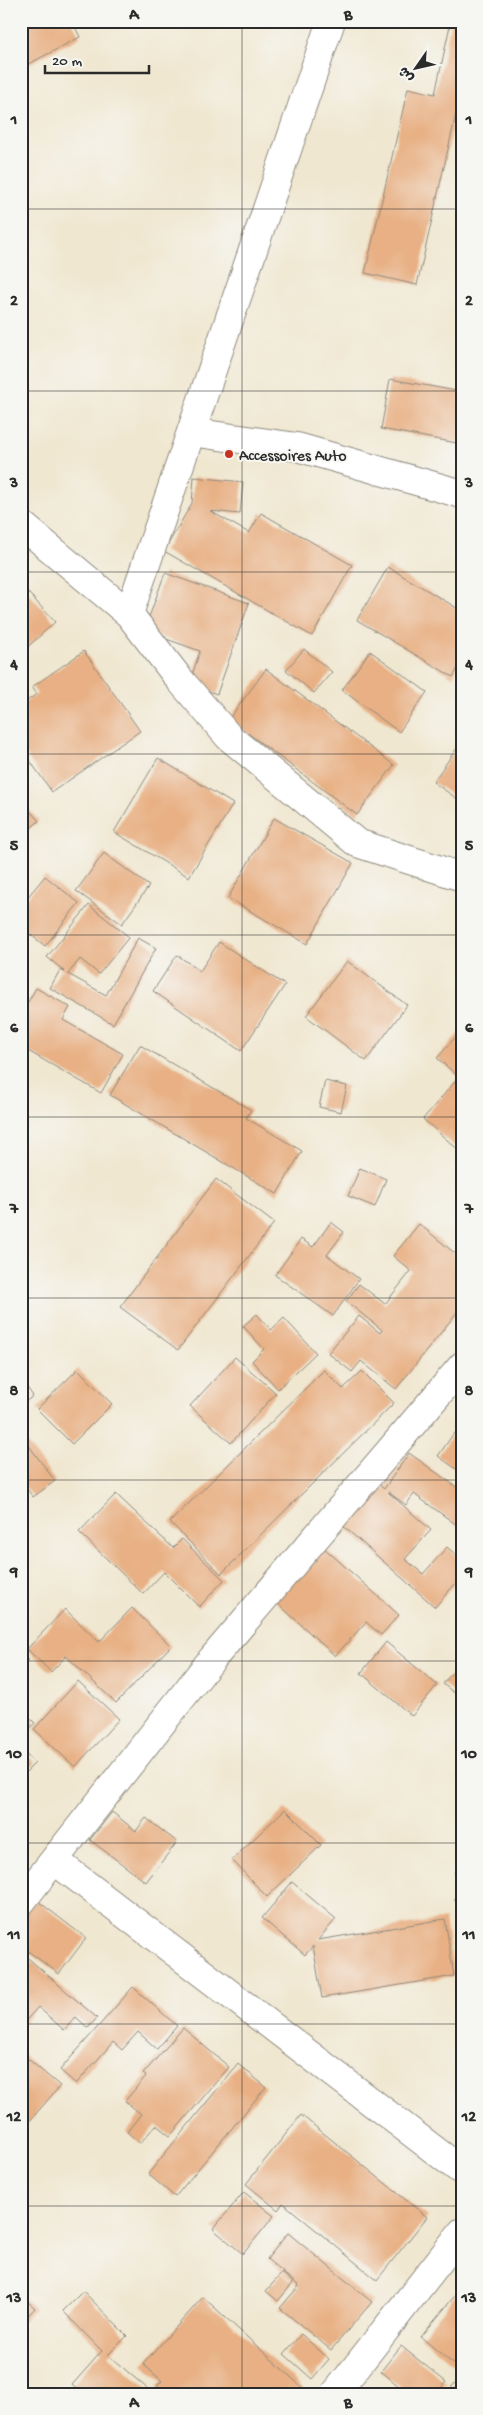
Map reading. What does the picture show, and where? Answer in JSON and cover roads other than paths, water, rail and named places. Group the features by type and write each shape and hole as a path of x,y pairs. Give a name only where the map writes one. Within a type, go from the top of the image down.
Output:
{"street":[{"path":"130,614 331,21"},
{"path":"191,432 297,447 462,494"},
{"path":"21,524 130,614 180,680 228,737 357,843 462,877"},
{"path":"21,1902 213,1658 462,1366"},
{"path":"54,1860 462,2171"},
{"path":"335,2394 462,2232"}],"place":[{"name":"Accessoires Auto","path":"229,454"}]}
